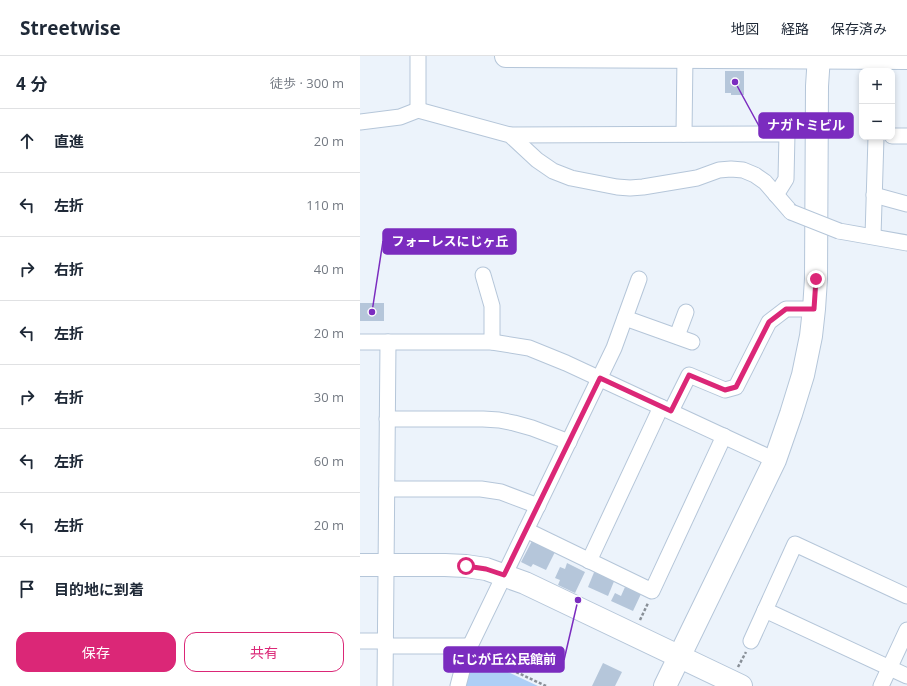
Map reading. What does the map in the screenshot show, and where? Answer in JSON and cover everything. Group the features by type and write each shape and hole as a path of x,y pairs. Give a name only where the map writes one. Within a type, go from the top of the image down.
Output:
{"street":[{"path":"418,56 418,110"},
{"path":"506,56 819,57 877,62 907,58"},
{"path":"684,56 684,134"},
{"path":"665,686 775,460 803,375 814,309 816,279 817,86 819,57"},
{"path":"360,122 400,116 418,110 510,135 786,134 786,179 776,195"},
{"path":"510,135 537,160 553,171 571,178 617,187 643,187 697,178 719,170 743,170 755,175 765,182 791,212 839,231 907,243"},
{"path":"895,136 907,136"},
{"path":"873,236 876,140"},
{"path":"874,194 907,204"},
{"path":"483,275 492,306 492,342"},
{"path":"458,686 469,648 614,348 639,279"},
{"path":"589,561 666,409 689,375 725,390 736,387 769,322 786,309 814,309"},
{"path":"677,336 686,312"},
{"path":"625,318 692,342"},
{"path":"360,342 492,342 529,348 600,378 775,460"},
{"path":"385,686 388,342"},
{"path":"387,419 499,420 532,428 569,442"},
{"path":"526,530 652,591 724,436"},
{"path":"387,489 481,490 500,492 538,506"},
{"path":"751,641 795,544 907,596"},
{"path":"360,565 445,565 486,569 524,583 679,657 739,679"},
{"path":"765,610 907,676"},
{"path":"881,686 907,630"},
{"path":"360,641 386,644 469,648"}],"path":[{"path":"638,622 648,602"},
{"path":"739,679 751,641"},
{"path":"469,648 546,686"}],"shaded area":[{"path":"473,654 477,656 476,657 538,686 463,686"}],"building":[{"path":"725,71 744,71 744,95 731,95 731,93 725,93"},
{"path":"360,303 384,303 384,321 360,321"},
{"path":"532,541 555,552 546,570 533,564 531,567 521,562"},
{"path":"567,563 585,572 575,593 558,585 560,580 555,578 560,567 565,569"},
{"path":"595,570 615,579 608,596 588,587"},
{"path":"625,587 641,594 633,611 611,601 615,593 621,596"},
{"path":"603,663 622,672 615,686 592,686"}],"place":[{"name":"ナガトミビル","path":"735,82"},
{"name":"フォーレスにじヶ丘","path":"372,312"},
{"name":"にじが丘公民館前","path":"578,600"}],"route":[{"path":"466,566 486,569 504,575 600,378 671,411 689,375 725,390 736,387 769,322 786,309 814,309 816,279"}]}
